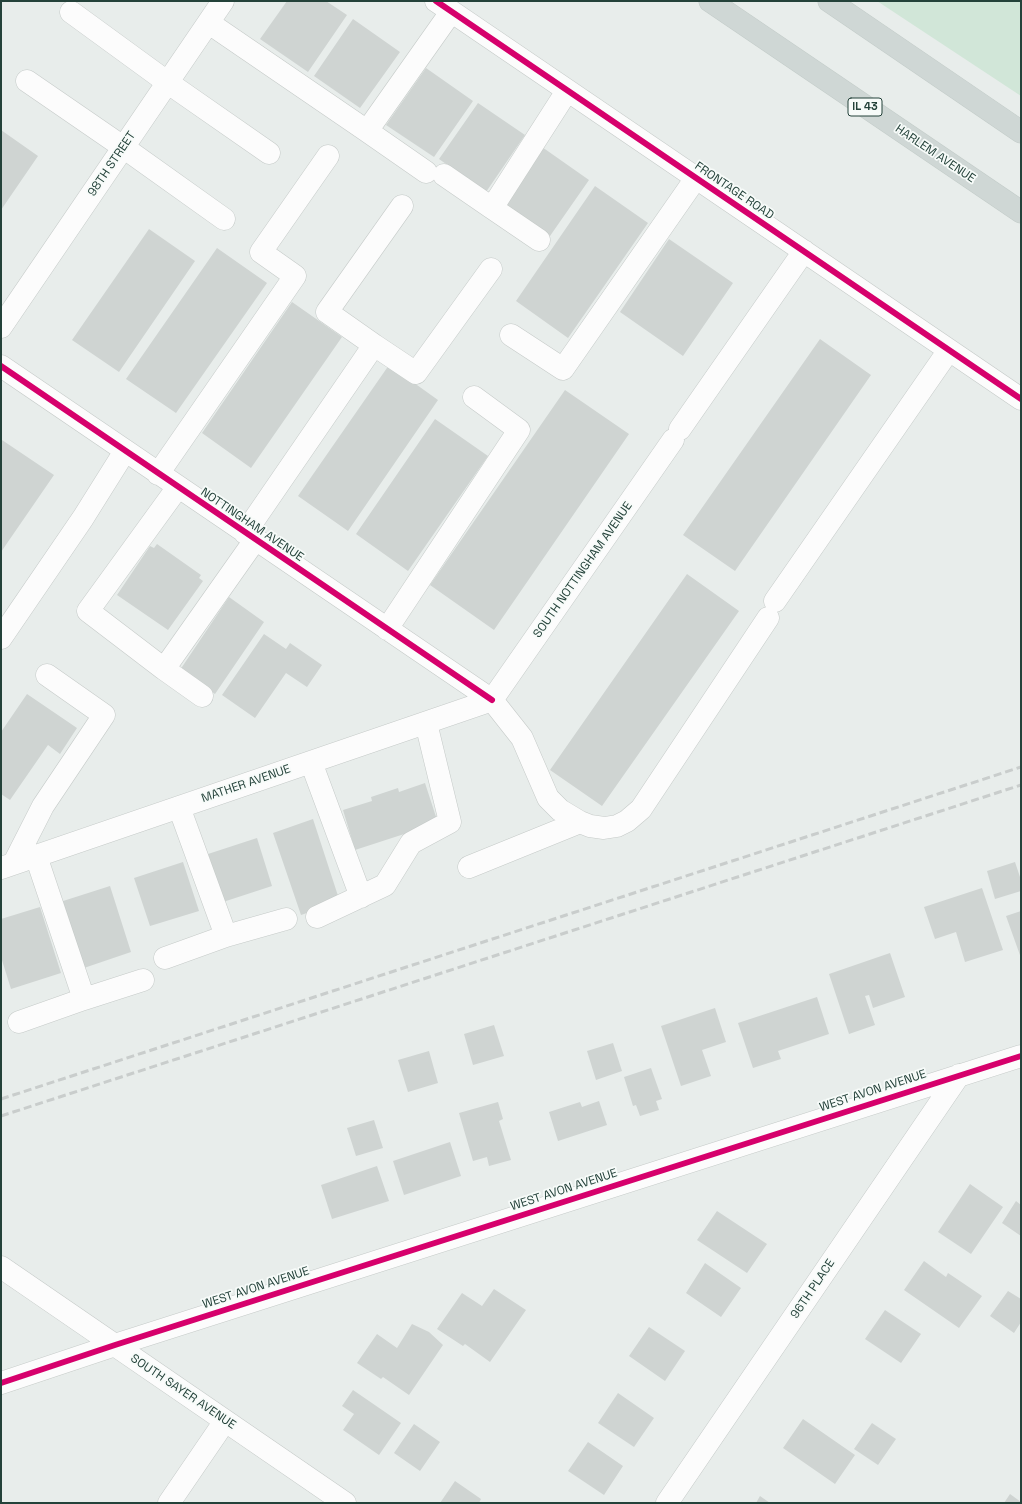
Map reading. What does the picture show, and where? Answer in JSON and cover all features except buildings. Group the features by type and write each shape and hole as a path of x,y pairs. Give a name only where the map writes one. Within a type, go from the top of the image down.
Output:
{"main road":[{"name":"HARLEM AVENUE","path":"710,1 1021,212"},
{"path":"829,1 1021,132"},
{"path":"1001,117 1021,128"}],"street":[{"name":"98TH STREET","path":"1,327 223,1"},
{"path":"367,131 443,6"},
{"name":"FRONTAGE ROAD","path":"443,6 1021,399"},
{"path":"71,12 167,82 269,153"},
{"path":"209,23 367,131 492,208 539,240"},
{"path":"27,81 224,219"},
{"path":"492,208 567,91"},
{"path":"158,474 294,276 261,252 328,156"},
{"path":"511,335 563,369 696,178"},
{"path":"402,206 327,312 374,346 416,373 491,269"},
{"name":"SOUTH NOTTINGHAM AVENUE","path":"492,700 804,251"},
{"path":"164,669 374,346"},
{"name":"NOTTINGHAM AVENUE","path":"1,366 178,488 492,700 522,738 548,798 560,810 580,822 590,826 604,828 617,826 627,821 641,809 771,610 949,350"},
{"path":"387,629 519,430 474,397"},
{"path":"1,638 83,518 125,451"},
{"path":"178,488 88,611 202,696"},
{"path":"8,866 43,806 104,715 47,675"},
{"name":"MATHER AVENUE","path":"8,866 492,700"},
{"path":"317,917 385,885 411,843 450,822 426,723"},
{"path":"311,762 361,897"},
{"path":"179,807 226,936"},
{"path":"469,867 580,822"},
{"path":"36,856 84,999"},
{"path":"165,958 226,936 286,919"},
{"path":"19,1022 143,980"},
{"name":"WEST AVON AVENUE","path":"1,1383 115,1345 959,1075 1018,1059"},
{"name":"96TH PLACE","path":"667,1503 959,1075"},
{"name":"SOUTH SAYER AVENUE","path":"1,1267 345,1503"},
{"path":"169,1503 225,1421"}],"green space":[{"path":"877,1 1021,1 1021,96"}],"railway":[{"path":"1,1099 1021,767"},
{"path":"1,1116 1021,785"}],"cycle path":[{"path":"436,1 1021,399"},
{"path":"1,366 492,700"},
{"path":"1,1383 115,1345 1021,1056"}]}
